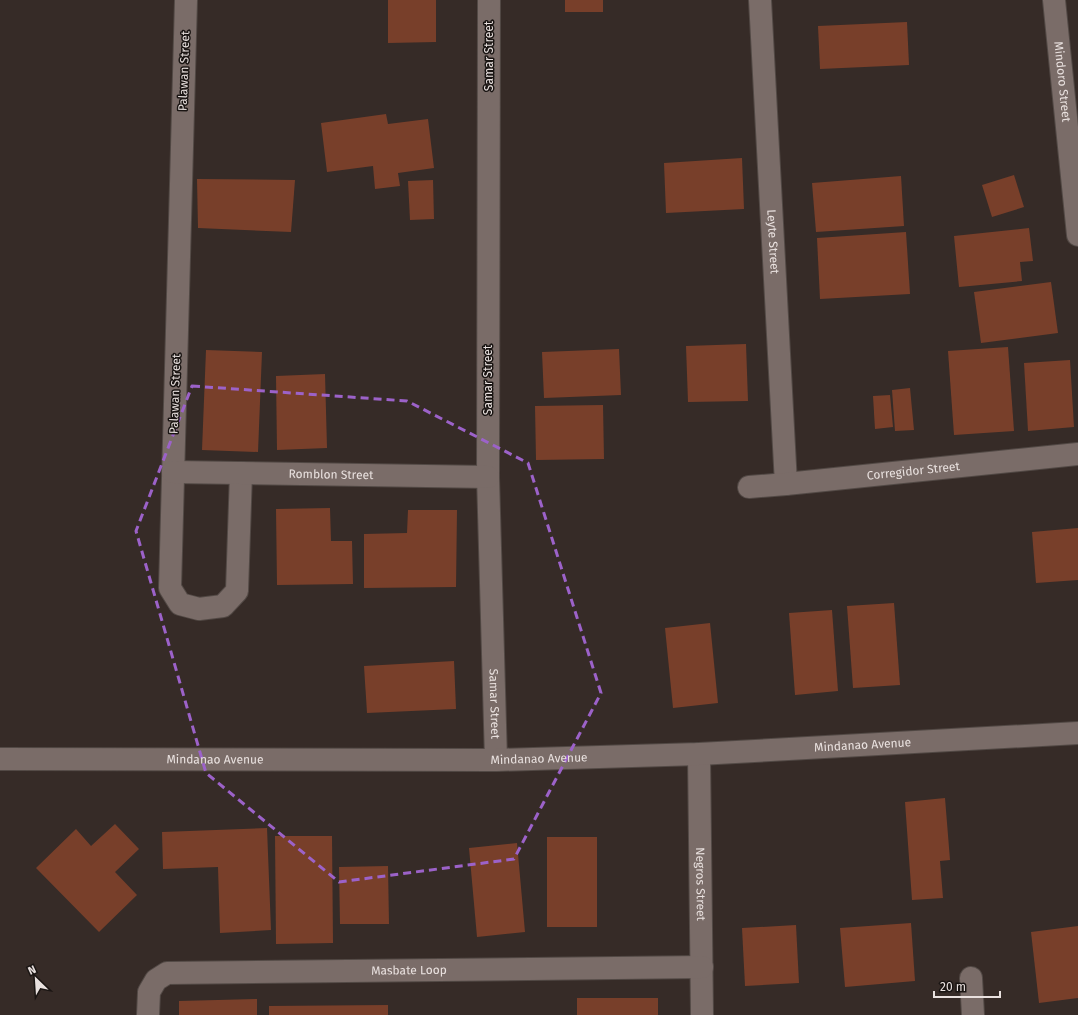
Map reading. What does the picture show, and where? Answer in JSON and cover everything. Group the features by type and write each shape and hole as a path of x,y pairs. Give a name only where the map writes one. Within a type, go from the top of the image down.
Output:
{"street":[{"name":"Palawan Street","path":"186,0 170,588 180,604 199,609 222,606 237,591 241,474"},
{"name":"Samar Street","path":"489,0 488,477 496,760"},
{"name":"Leyte Street","path":"760,0 786,484"},
{"name":"Mindoro Street","path":"1054,0 1078,235"},
{"name":"Corregidor Street","path":"749,487 1078,454"},
{"name":"Romblon Street","path":"174,472 488,477"},
{"name":"Mindanao Avenue","path":"0,760 496,760 699,754 1078,733"},
{"name":"Negros Street","path":"699,754 702,1015"},
{"name":"Masbate Loop","path":"148,1015 149,992 156,980 167,973 702,967"},
{"path":"971,978 973,1015"}],"highlighted area":[{"path":"192,386 407,401 528,463 601,693 514,859 339,882 206,773 136,531"}],"building":[{"path":"388,0 436,0 436,42 388,43"},
{"path":"565,0 603,0 603,12 565,12"},
{"path":"907,22 909,65 820,69 818,26"},
{"path":"386,114 388,124 428,119 434,168 398,173 400,186 375,189 373,166 327,172 321,123"},
{"path":"742,158 744,209 666,213 664,163"},
{"path":"1014,175 1024,207 992,217 982,185"},
{"path":"901,176 904,226 816,232 812,183"},
{"path":"197,179 295,180 291,232 198,228"},
{"path":"433,180 434,219 410,220 408,181"},
{"path":"1029,228 1033,261 1020,262 1022,281 959,287 954,236"},
{"path":"906,232 910,294 820,299 817,238"},
{"path":"1051,282 1058,333 981,343 974,292"},
{"path":"746,344 748,401 688,402 686,346"},
{"path":"1008,347 1014,431 954,435 948,351"},
{"path":"619,349 621,395 544,398 542,352"},
{"path":"206,350 262,352 258,452 202,450"},
{"path":"1070,360 1074,427 1028,431 1024,363"},
{"path":"325,374 327,448 277,450 276,376"},
{"path":"910,388 914,430 895,431 892,390"},
{"path":"890,395 893,427 875,429 873,396"},
{"path":"603,405 604,459 536,460 535,406"},
{"path":"330,508 331,541 352,541 353,584 277,585 276,509"},
{"path":"408,510 457,510 456,587 364,588 364,534 407,533"},
{"path":"1078,528 1078,580 1036,583 1032,532"},
{"path":"894,603 900,685 853,688 847,606"},
{"path":"832,610 838,691 795,695 789,613"},
{"path":"710,623 718,703 673,708 665,628"},
{"path":"454,661 456,709 367,713 364,666"},
{"path":"945,798 950,860 940,861 943,898 912,900 905,802"},
{"path":"115,824 139,849 115,872 137,895 99,932 36,868 76,829 91,846"},
{"path":"267,828 271,930 220,933 218,867 163,869 162,832"},
{"path":"275,836 332,836 333,943 276,944"},
{"path":"547,837 597,837 597,927 547,927"},
{"path":"517,843 525,932 477,937 469,848"},
{"path":"388,866 389,924 340,924 339,867"},
{"path":"911,923 915,981 845,987 840,928"},
{"path":"796,925 799,983 745,986 742,928"},
{"path":"1078,926 1078,998 1039,1003 1031,932"},
{"path":"577,998 658,998 658,1015 577,1015"},
{"path":"257,999 257,1015 179,1015 179,1001"},
{"path":"388,1005 388,1015 269,1015 269,1006"}]}
